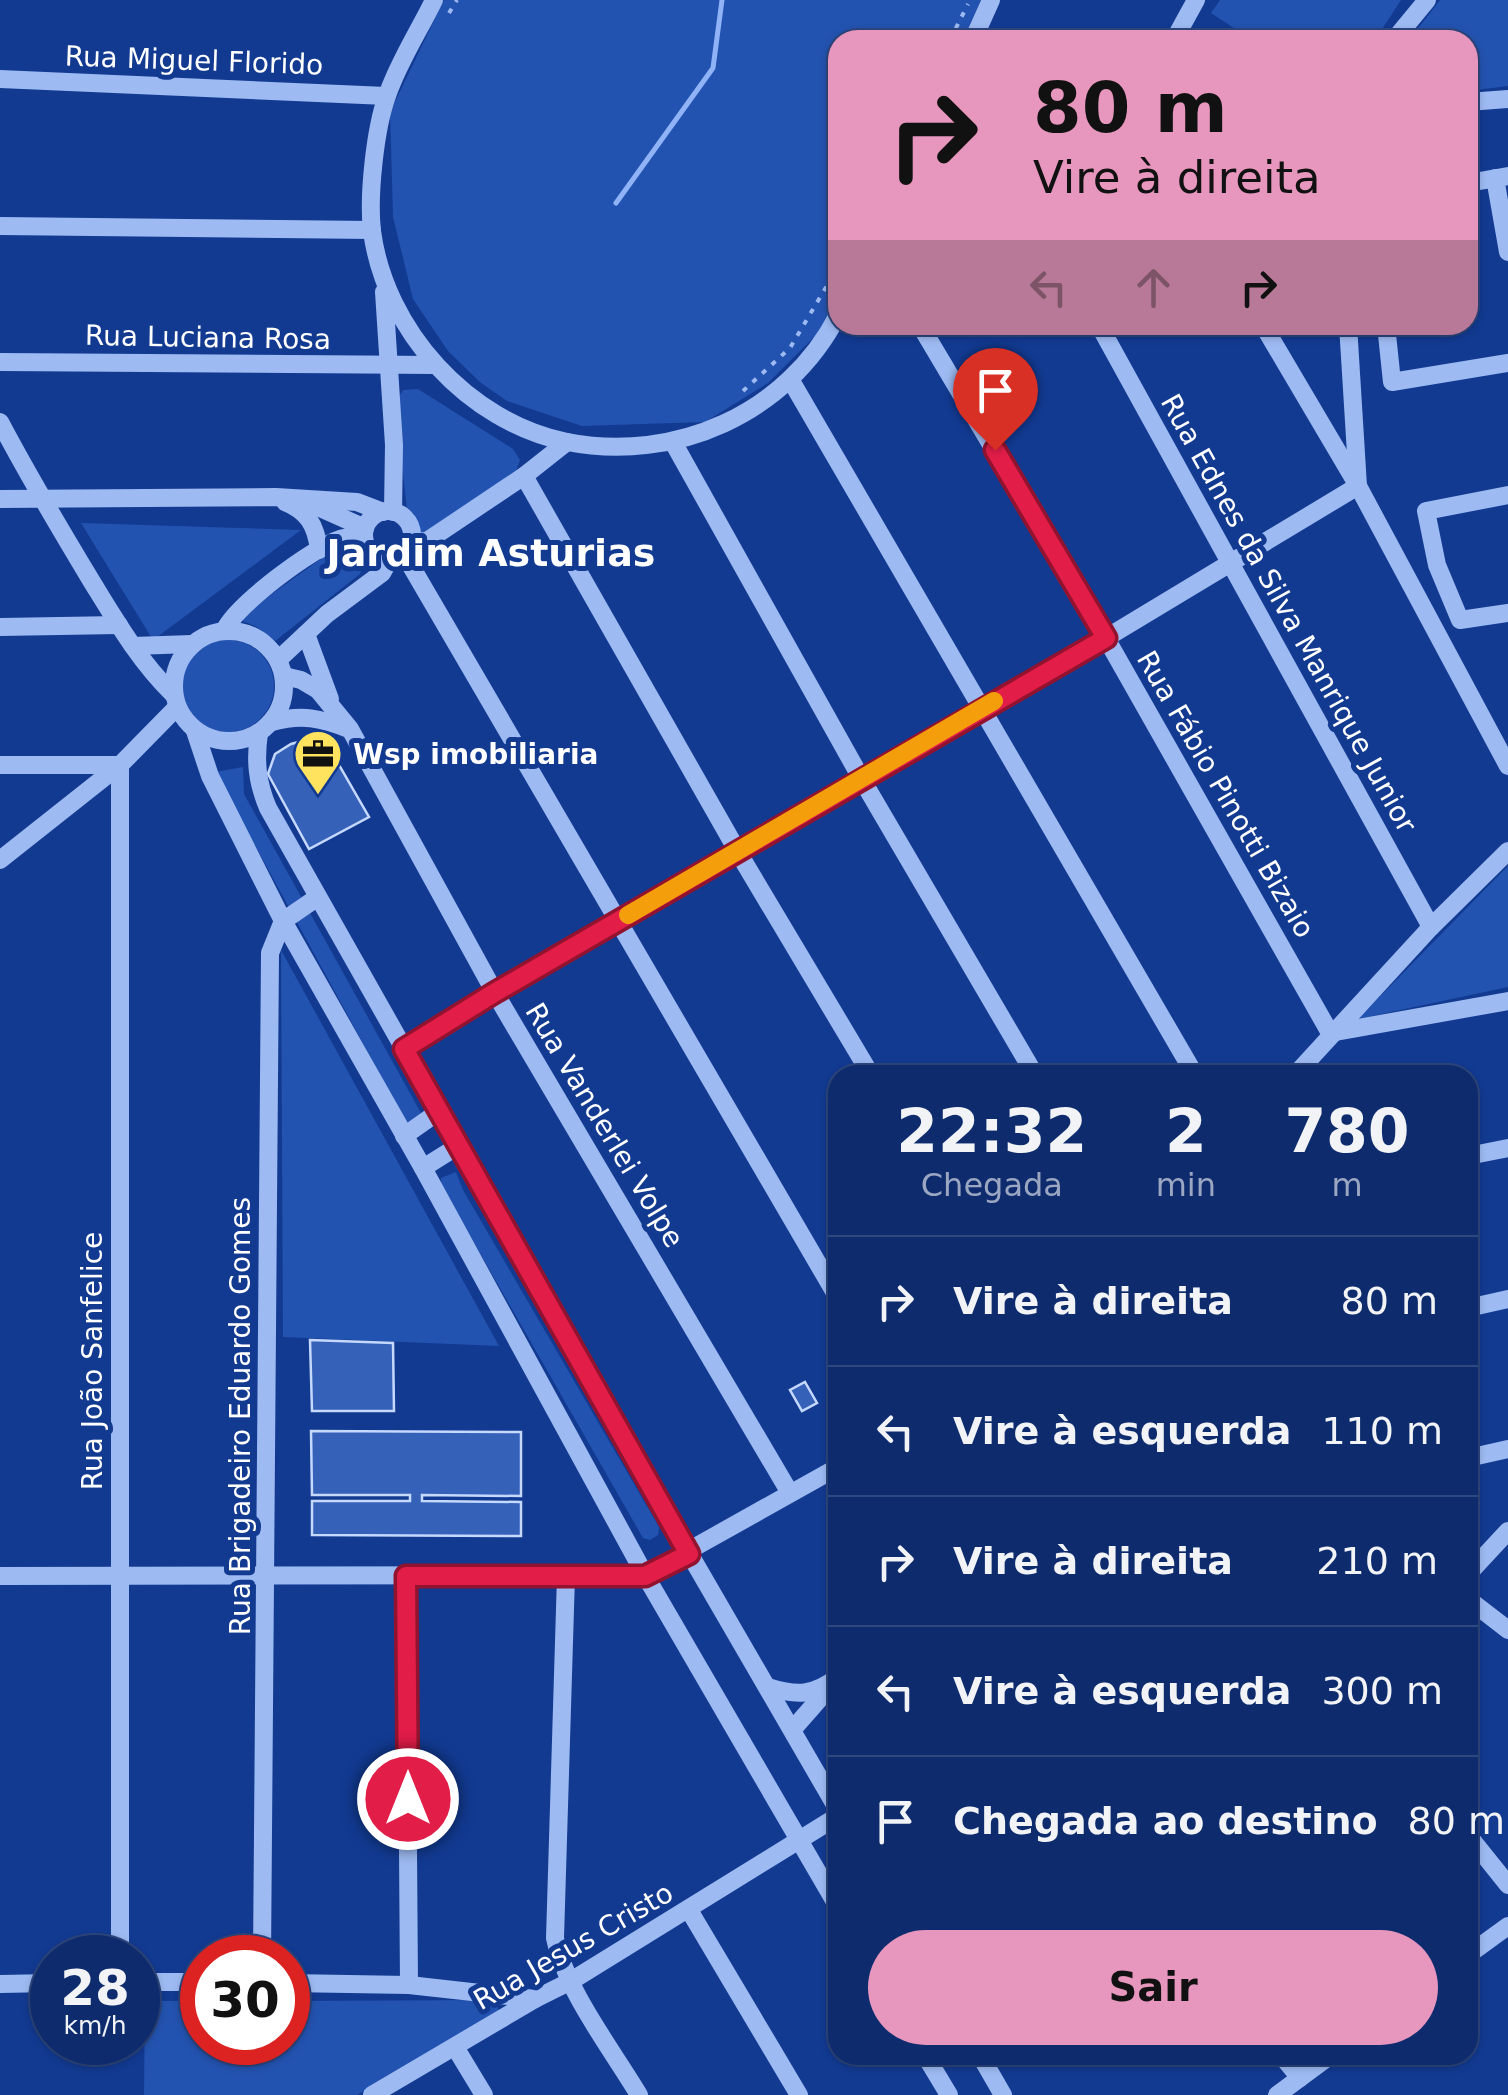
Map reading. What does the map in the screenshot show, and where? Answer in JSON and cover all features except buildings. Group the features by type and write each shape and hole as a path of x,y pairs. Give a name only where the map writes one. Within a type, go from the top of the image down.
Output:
{"street":[{"path":"388,512 394,444 384,284 372,230 372,179 386,96 434,0"},
{"path":"977,30 991,0"},
{"path":"1180,30 1196,0"},
{"path":"1402,30 1427,0"},
{"name":"Rua Miguel Florido","path":"0,80 386,96"},
{"path":"1478,101 1508,98"},
{"path":"1501,177 1508,252"},
{"path":"0,226 372,230"},
{"path":"384,284 410,332 435,365 479,403 526,428 567,442 673,442 728,424 765,401 790,379 828,333"},
{"name":"Rua Fábio Pinotti Bizaio","path":"926,335 1106,638 1330,1034"},
{"name":"Rua Ednes da Silva Manrique Junior","path":"1105,335 1430,928"},
{"path":"1269,335 1358,486 1508,766"},
{"path":"1349,335 1358,486"},
{"path":"1387,335 1392,382 1508,363"},
{"name":"Rua Luciana Rosa","path":"0,362 435,365"},
{"path":"391,386 397,376 415,366"},
{"path":"790,379 1189,1065"},
{"path":"0,422 42,500 119,626 193,729 210,776 282,921 423,1168 645,1576 828,1890"},
{"path":"299,499 364,532 370,551 383,559 427,541 567,442"},
{"path":"673,442 860,778 1029,1065"},
{"path":"524,476 738,852 865,1065"},
{"path":"404,1049 1358,486"},
{"path":"1508,495 1426,511 1437,565 1460,620 1508,613"},
{"path":"276,498 296,506 309,517 319,550"},
{"path":"0,499 276,498 357,502 408,523 402,552 306,634 281,668 280,708 266,728 256,755 258,782 268,808 438,1112 828,1794"},
{"path":"224,631 240,607 319,550 364,532 375,514 388,512"},
{"path":"402,552 828,1281"},
{"path":"0,627 119,626"},
{"path":"0,860 120,765 143,742 175,701 176,666 192,644 207,634 224,631 256,637 281,668"},
{"path":"306,634 332,704"},
{"path":"132,646 192,644"},
{"name":"Rua Vanderlei Volpe","path":"281,668 332,704 350,729 494,993 790,1492"},
{"path":"143,742 193,729 216,740 238,742 297,716 318,717 350,729"},
{"path":"0,765 120,765"},
{"name":"Rua João Sanfelice","path":"120,765 120,1935"},
{"path":"1304,1065 1430,928 1508,851"},
{"path":"282,921 318,898"},
{"name":"Rua Brigadeiro Eduardo Gomes","path":"262,1935 270,953 282,921"},
{"path":"1330,1034 1508,1001"},
{"path":"404,1136 438,1112"},
{"path":"423,1168 458,1146"},
{"path":"1478,1154 1508,1148"},
{"path":"1478,1306 1508,1299"},
{"path":"1478,1456 1508,1450"},
{"path":"0,1576 645,1576 828,1471"},
{"path":"1478,1563 1508,1531"},
{"path":"406,1576 409,1986"},
{"path":"566,1576 555,1938 570,1981 639,2095"},
{"path":"1478,1607 1508,1630"},
{"path":"768,1687 796,1696 828,1685"},
{"path":"793,1729 828,1689"},
{"name":"Rua Jesus Cristo","path":"372,2095 689,1910 828,1820"},
{"path":"1478,1848 1508,1885"},
{"path":"689,1910 798,2095"},
{"path":"1478,1948 1508,1926"},
{"path":"0,1984 30,1983"},
{"path":"310,1984 409,1986 534,1999"},
{"path":"455,2047 484,2095"},
{"path":"931,2065 949,2095"},
{"path":"986,2065 1003,2095"},
{"path":"1290,2065 1300,2078"},
{"path":"1277,2095 1318,2065"}],"path":[{"path":"448,16 457,0"},
{"path":"955,30 970,0"},
{"path":"733,397 790,348 828,284"}],"shaded area":[{"path":"444,0 981,0 968,30 828,30 828,318 823,328 768,383 705,422 582,426 507,401 481,383 448,351 413,299 393,217 390,112"},
{"path":"1220,0 1401,0 1382,30 1237,30 1211,13"},
{"path":"1440,0 1508,0 1508,86 1478,90 1478,30 1417,30"},
{"path":"418,389 513,449 520,460 516,471 425,533 409,527 395,403 403,390"},
{"path":"81,523 301,530 153,640"},
{"path":"350,543 360,547 366,556 360,574 275,641 240,620 339,546"},
{"path":"228,640 245,644 260,654 270,669 274,686 270,703 260,718 245,728 228,732 211,728 196,718 186,703 182,686 186,669 196,654 211,644"},
{"path":"243,767 244,794 421,1113 414,1124 406,1122 215,772"},
{"path":"1508,866 1508,987 1358,1019"},
{"path":"281,950 499,1346 283,1337"},
{"path":"456,1172 659,1527 658,1535 650,1540 643,1538 441,1185 441,1178"},
{"path":"488,2000 496,2003 499,2011 357,2095 144,2095 144,2065 160,2065 160,2001 180,2001 180,2065 310,2065 310,2001"}],"waterway":[{"path":"616,203 713,68 722,0"}],"slow traffic":[{"path":"628,915 994,701"}],"place":[{"name":"Wsp imobiliaria","path":"318,796"}],"district":[{"name":"Jardim Asturias","path":"491,553"}],"route":[{"path":"408,1799 406,1576 645,1576 689,1554 404,1049 860,778 1106,638 995,450"}]}
